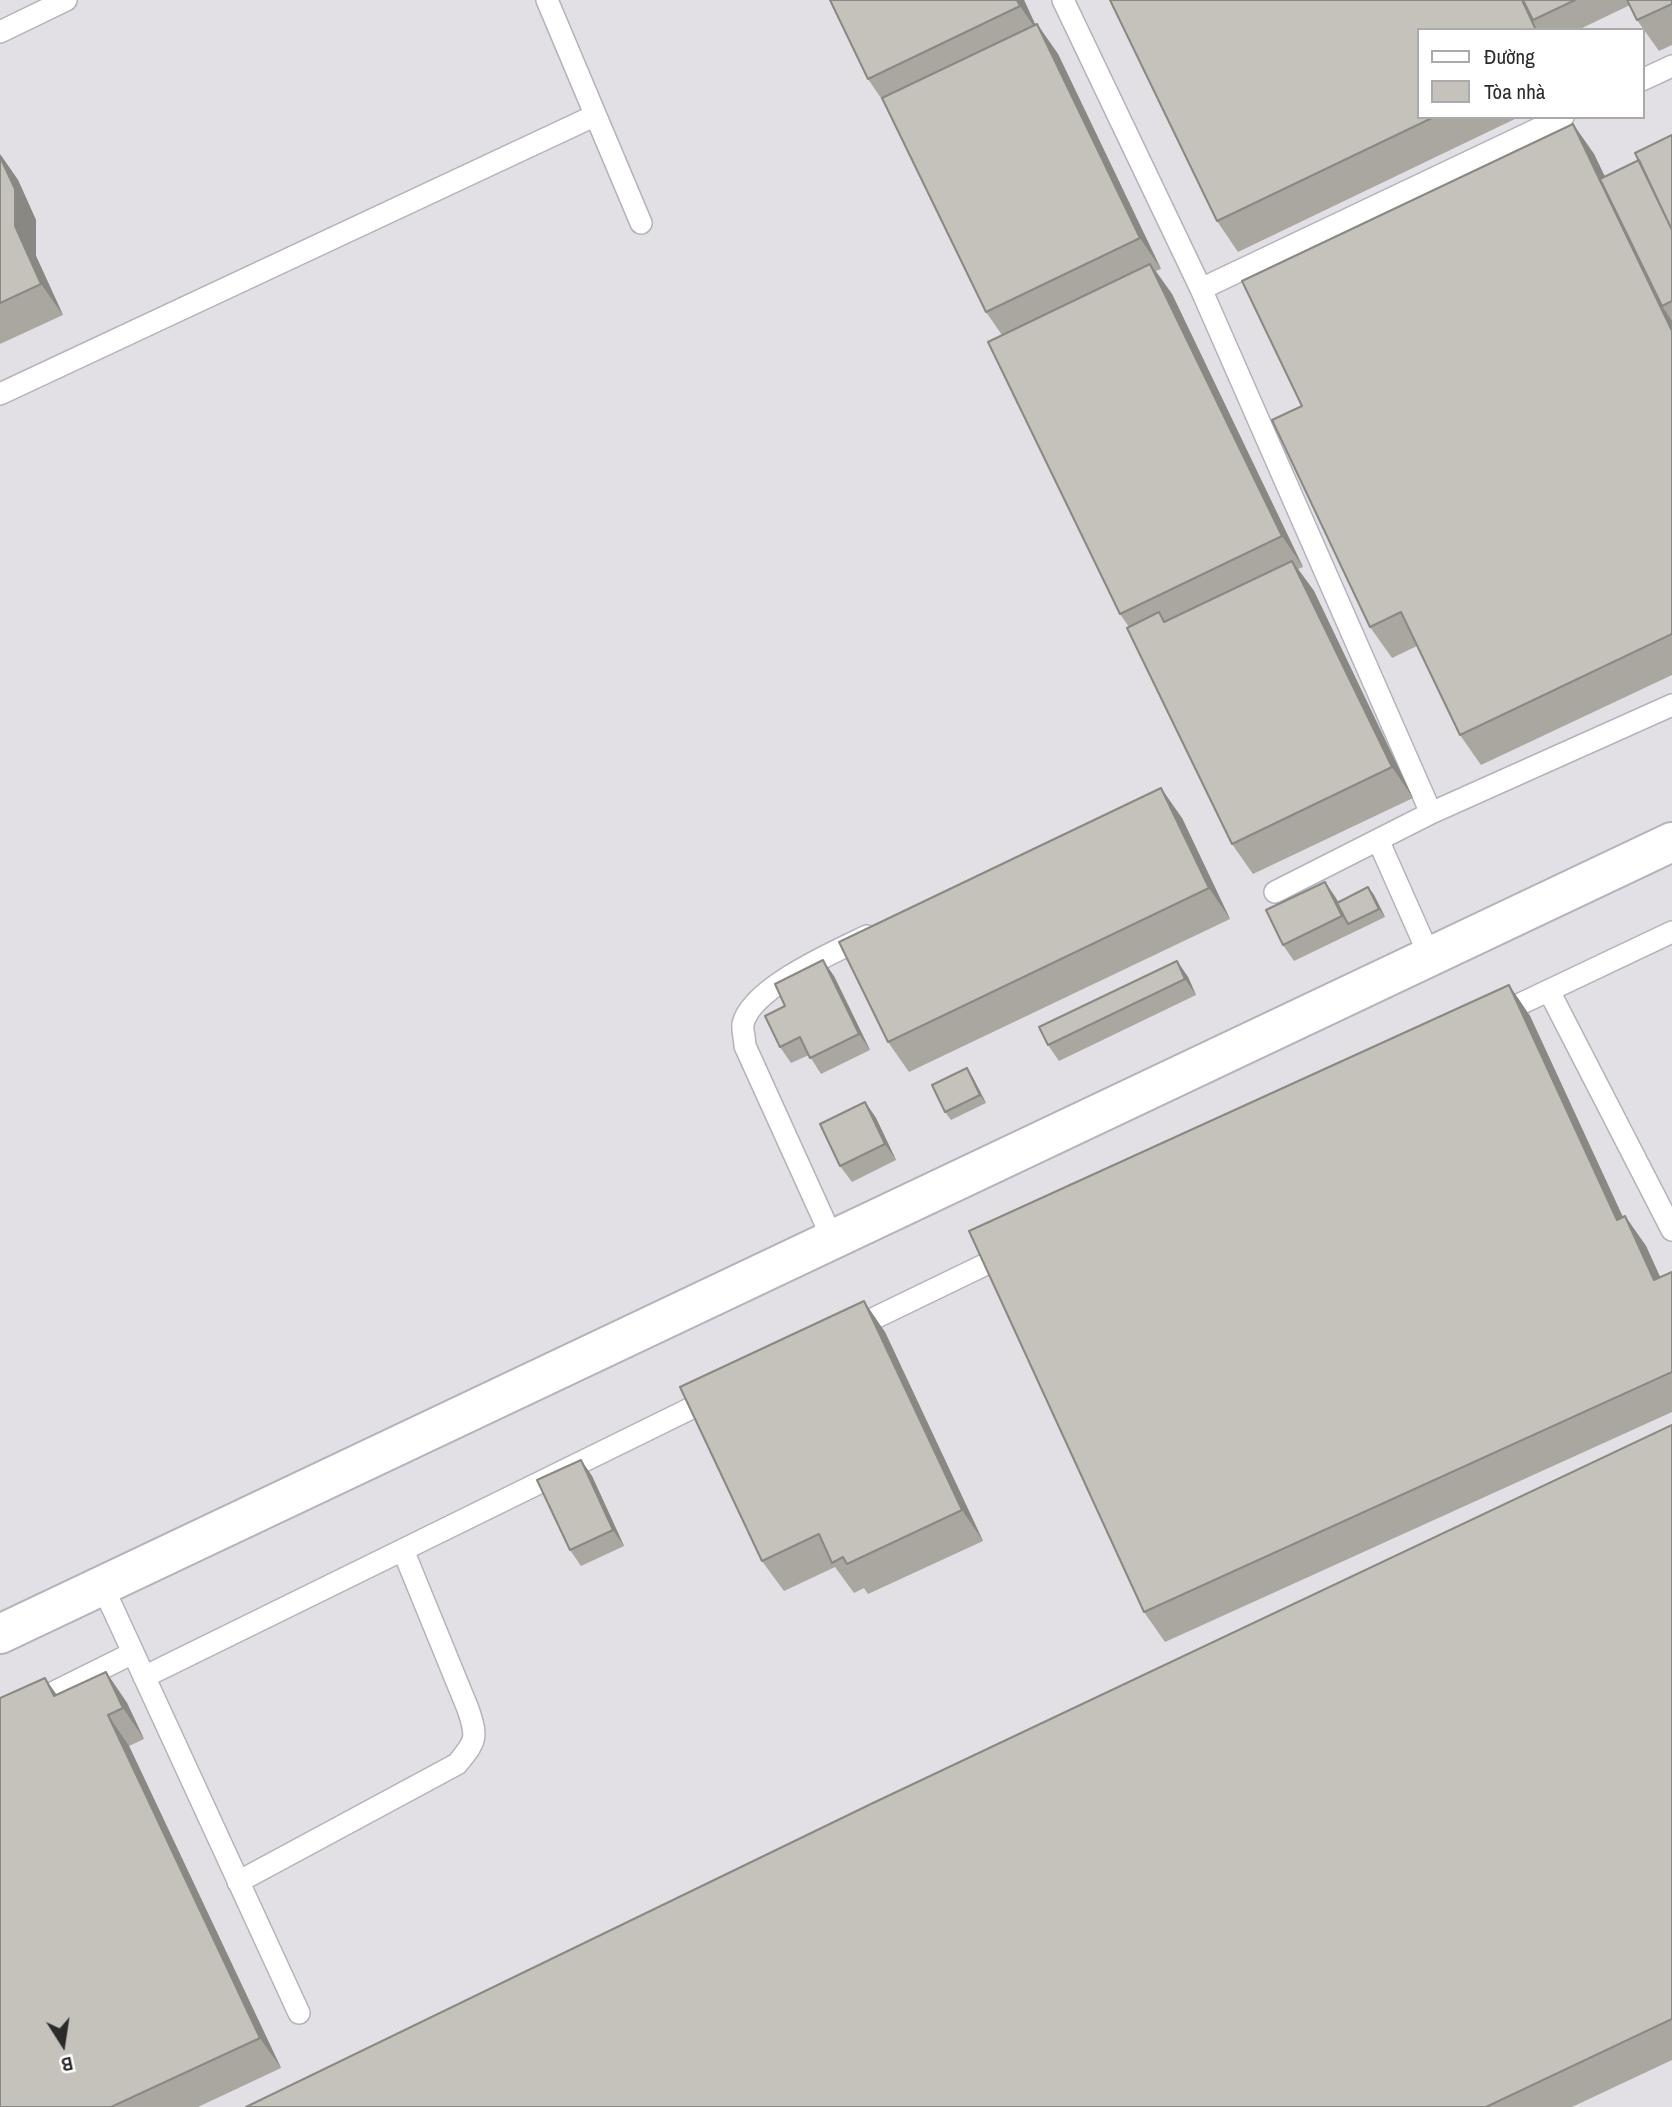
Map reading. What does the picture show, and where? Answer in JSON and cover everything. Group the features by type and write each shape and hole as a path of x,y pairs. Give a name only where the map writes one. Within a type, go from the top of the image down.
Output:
{"street":[{"path":"0,1634 1672,842"}],"lane":[{"path":"0,32 66,0"},
{"path":"547,0 641,223"},
{"path":"1063,0 1201,289 1431,813"},
{"path":"1644,79 1672,66"},
{"path":"0,394 594,116"},
{"path":"1201,289 1559,119"},
{"path":"1275,892 1431,813 1672,705"},
{"path":"1378,842 1430,957"},
{"path":"833,1240 745,1046 743,1023 760,998 806,966 881,929"},
{"path":"1476,1025 1672,932"},
{"path":"1549,991 1672,1230"},
{"path":"837,1337 1023,1246"},
{"path":"144,1677 737,1385"},
{"path":"238,1882 457,1764 474,1744 475,1731 468,1709 403,1550"},
{"path":"102,1586 299,2013"},
{"path":"0,1719 133,1653"}],"shaded area":[{"path":"0,0 1672,0 1672,2107 0,2107"}],"building":[{"path":"830,0 1017,0 1020,6 868,79"},
{"path":"1110,0 1522,0 1535,28 1416,28 1416,119 1430,119 1217,221"},
{"path":"1523,0 1575,0 1533,20"},
{"path":"1627,0 1672,0 1672,4 1637,20"},
{"path":"1037,24 1140,238 986,312 882,98"},
{"path":"1573,124 1672,331 1672,634 1460,735 1401,612 1370,627 1272,420 1302,406 1242,281"},
{"path":"1672,135 1672,230 1635,153"},
{"path":"0,157 15,189 15,226 41,284 0,303"},
{"path":"1639,160 1672,230 1672,301 1662,306 1600,179"},
{"path":"1150,264 1282,536 1120,614 988,342"},
{"path":"1292,561 1392,767 1232,844 1127,628 1159,612 1164,622"},
{"path":"1161,788 1209,888 888,1042 839,942"},
{"path":"1325,882 1342,916 1283,945 1266,910"},
{"path":"1368,887 1379,909 1348,924 1337,903"},
{"path":"823,960 859,1034 810,1058 800,1037 780,1047 765,1016 785,1006 775,984"},
{"path":"1177,961 1185,979 1048,1045 1039,1027"},
{"path":"1509,985 1617,1220 1625,1216 1654,1280 1672,1272 1672,1372 1144,1612 969,1231"},
{"path":"967,1068 980,1095 945,1112 932,1085"},
{"path":"865,1102 885,1144 840,1166 820,1124"},
{"path":"864,1301 962,1510 847,1564 843,1557 832,1563 819,1534 762,1561 680,1387"},
{"path":"1672,1425 1672,2019 1486,2107 246,2107 873,1803"},
{"path":"581,1460 613,1530 570,1550 537,1480"},
{"path":"106,1672 123,1708 108,1715 260,2038 111,2107 0,2107 0,1698 45,1678 54,1696"}]}
